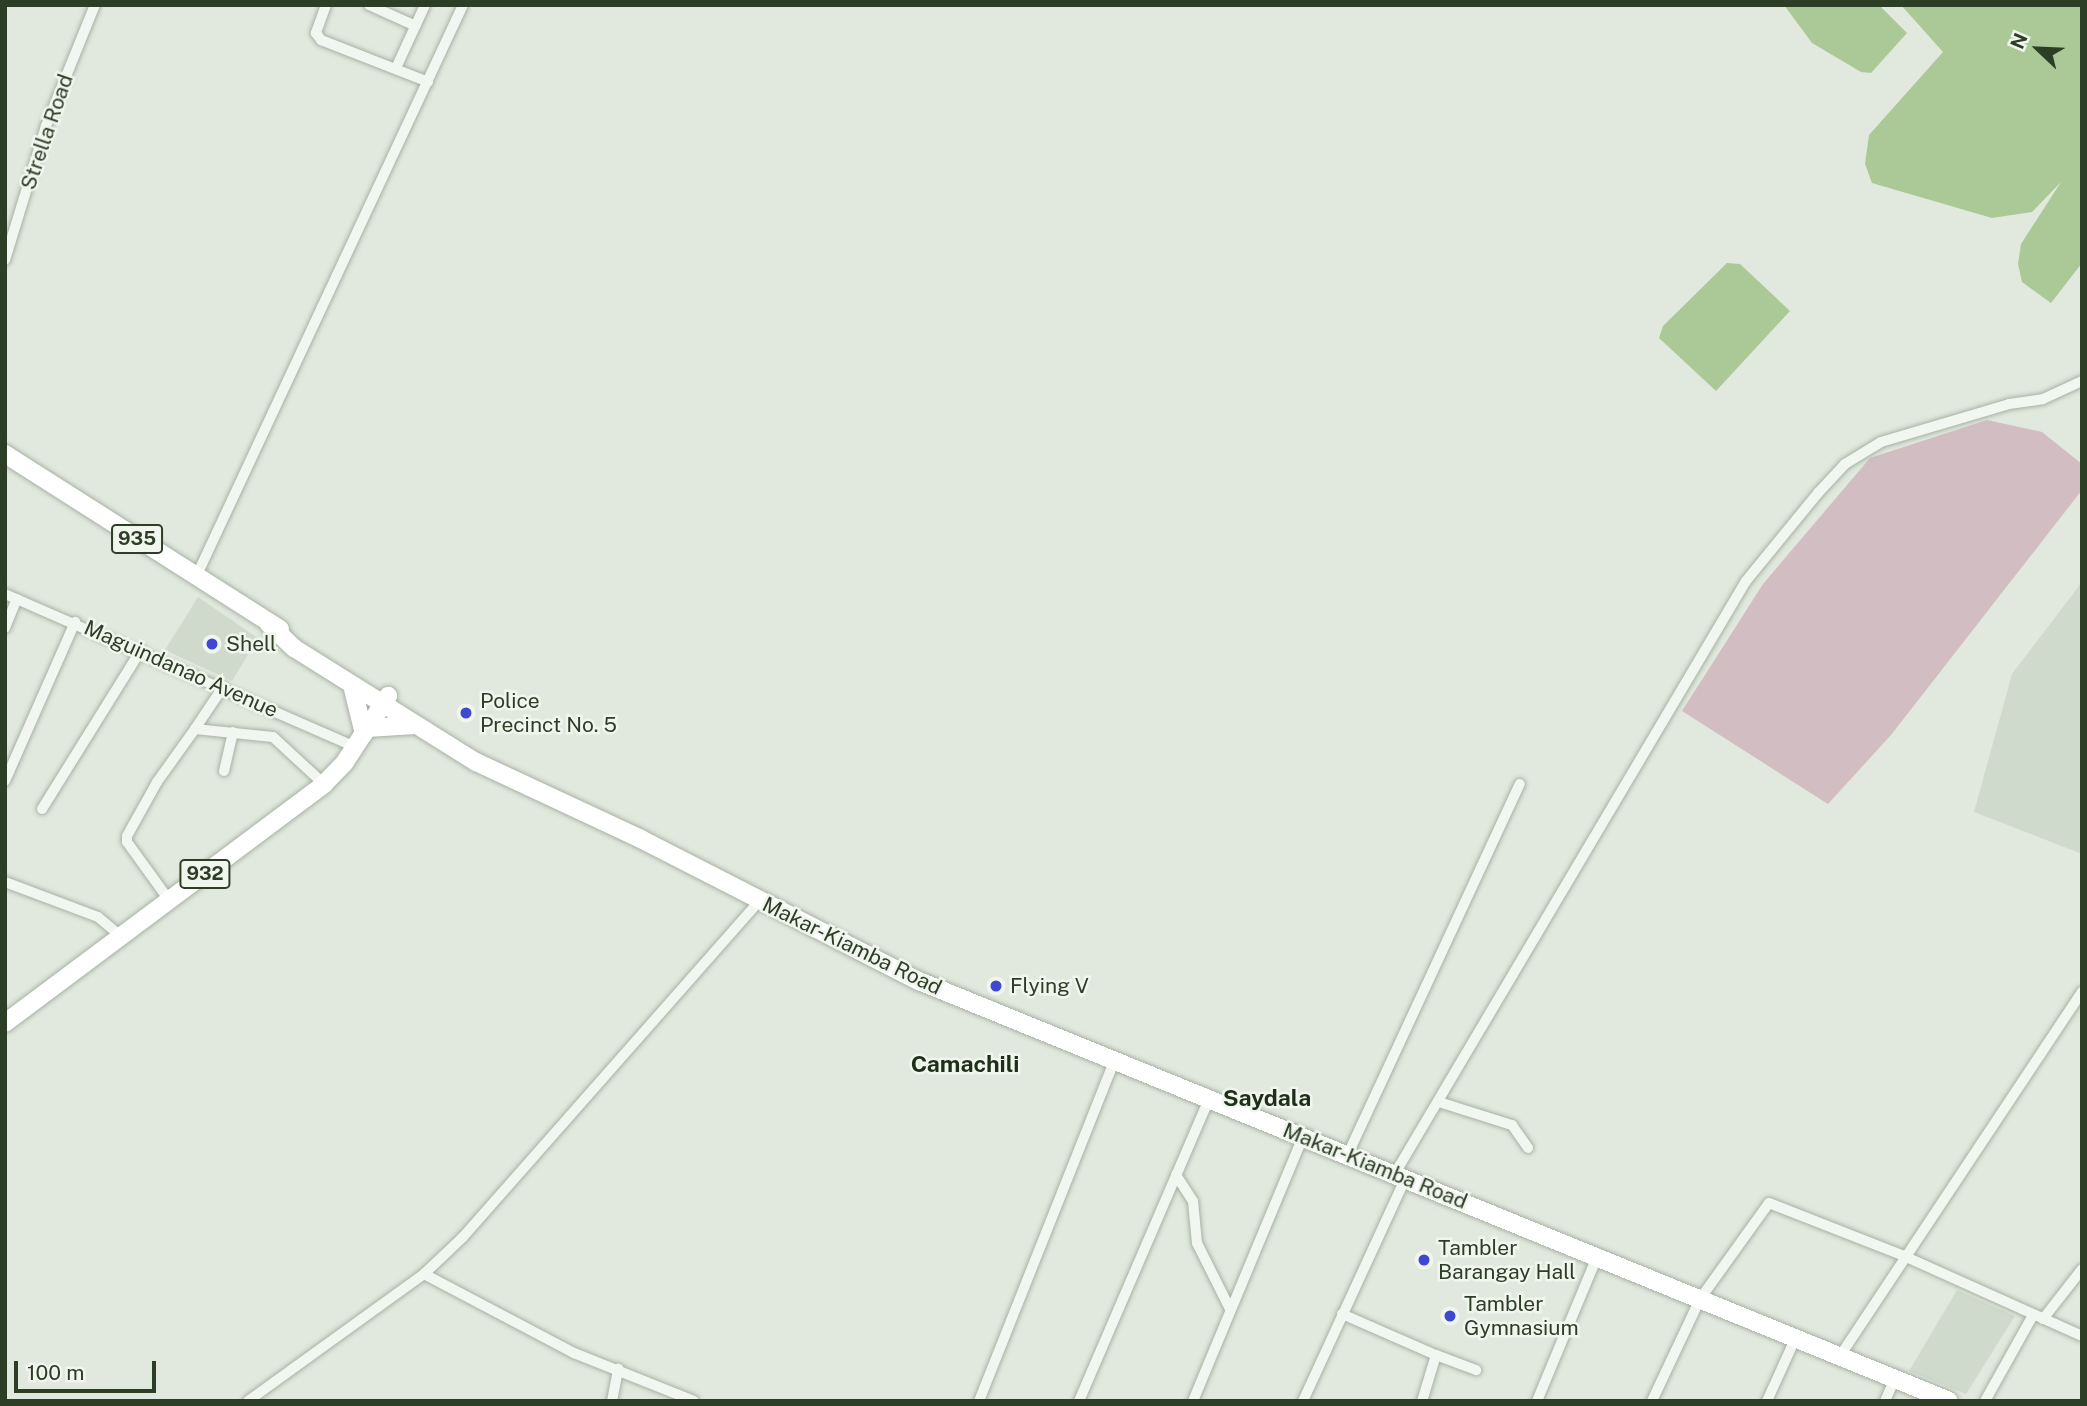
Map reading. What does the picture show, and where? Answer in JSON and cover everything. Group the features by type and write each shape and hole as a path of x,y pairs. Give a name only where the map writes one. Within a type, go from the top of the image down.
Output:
{"main road":[{"name":"Makar-Kiamba Road","path":"5,454 269,624 299,638 386,699 542,792 919,981 1949,1401"},
{"name":"Makar-Kiamba Road","path":"269,624 294,648 352,685 386,699 415,725 507,779 542,792"},
{"path":"352,685 362,736 415,725"},
{"name":"932","path":"5,1023 324,784 362,736 386,699"}],"street":[{"name":"Strella Road","path":"5,260 46,126 95,5"},
{"path":"326,5 318,37 428,82"},
{"path":"369,5 416,26"},
{"path":"396,68 425,5"},
{"path":"196,578 463,5"},
{"path":"1303,1401 1400,1177 1439,1102 1746,581 1845,464 1881,442 2009,404 2043,398 2082,381"},
{"name":"Maguindanao Avenue","path":"5,594 223,687 362,736"},
{"path":"5,628 17,599"},
{"path":"5,781 11,753 75,622"},
{"path":"42,809 141,650"},
{"path":"169,900 127,842 127,836 157,782 223,687"},
{"path":"195,729 273,737 324,784"},
{"path":"224,771 233,732"},
{"path":"1348,1154 1520,784"},
{"path":"5,882 98,917 121,936"},
{"path":"248,1401 424,1274 463,1237 759,901"},
{"path":"1840,1356 2082,992"},
{"path":"979,1401 1114,1061"},
{"path":"1079,1401 1209,1099"},
{"path":"1439,1102 1512,1125 1528,1148"},
{"path":"1193,1401 1303,1137"},
{"path":"1176,1175 1193,1201 1198,1243 1230,1309"},
{"path":"1653,1401 1700,1299 1769,1203 1904,1256 2082,1336"},
{"path":"1537,1401 1597,1257"},
{"path":"1985,1401 2038,1317 2082,1269"},
{"path":"424,1274 573,1353 694,1401"},
{"path":"1342,1314 1476,1370"},
{"path":"1767,1401 1796,1337"},
{"path":"1422,1401 1436,1355"},
{"path":"612,1401 618,1369"},
{"path":"1885,1401 1895,1379"}],"shaded area":[{"path":"1784,5 1879,5 1907,33 1871,73 1861,72 1812,43"},
{"path":"1901,5 2082,5 2082,263 2051,303 2022,282 2018,264 2021,244 2061,182 2032,212 1992,218 1872,183 1865,164 1869,135 1943,52"},
{"path":"1727,263 1740,264 1790,311 1716,391 1659,338 1663,326"},
{"path":"1987,420 2042,432 2082,464 2082,490 1891,735 1828,804 1682,711 1763,584 1870,458"},
{"path":"2082,582 2082,854 1974,812 2012,674"},
{"name":"Shell","path":"198,597 258,638 232,681 165,650"},
{"path":"1957,1290 2015,1316 1966,1394 1909,1371"}],"place":[{"name":"Shell","path":"212,644"},
{"name":"Police Precinct No. 5","path":"466,713"},
{"name":"Flying V","path":"996,986"},
{"name":"Tambler Barangay Hall","path":"1424,1260"},
{"name":"Tambler Gymnasium","path":"1450,1316"}],"district":[{"name":"Camachili","path":"965,1064"},
{"name":"Saydala","path":"1267,1098"}]}
